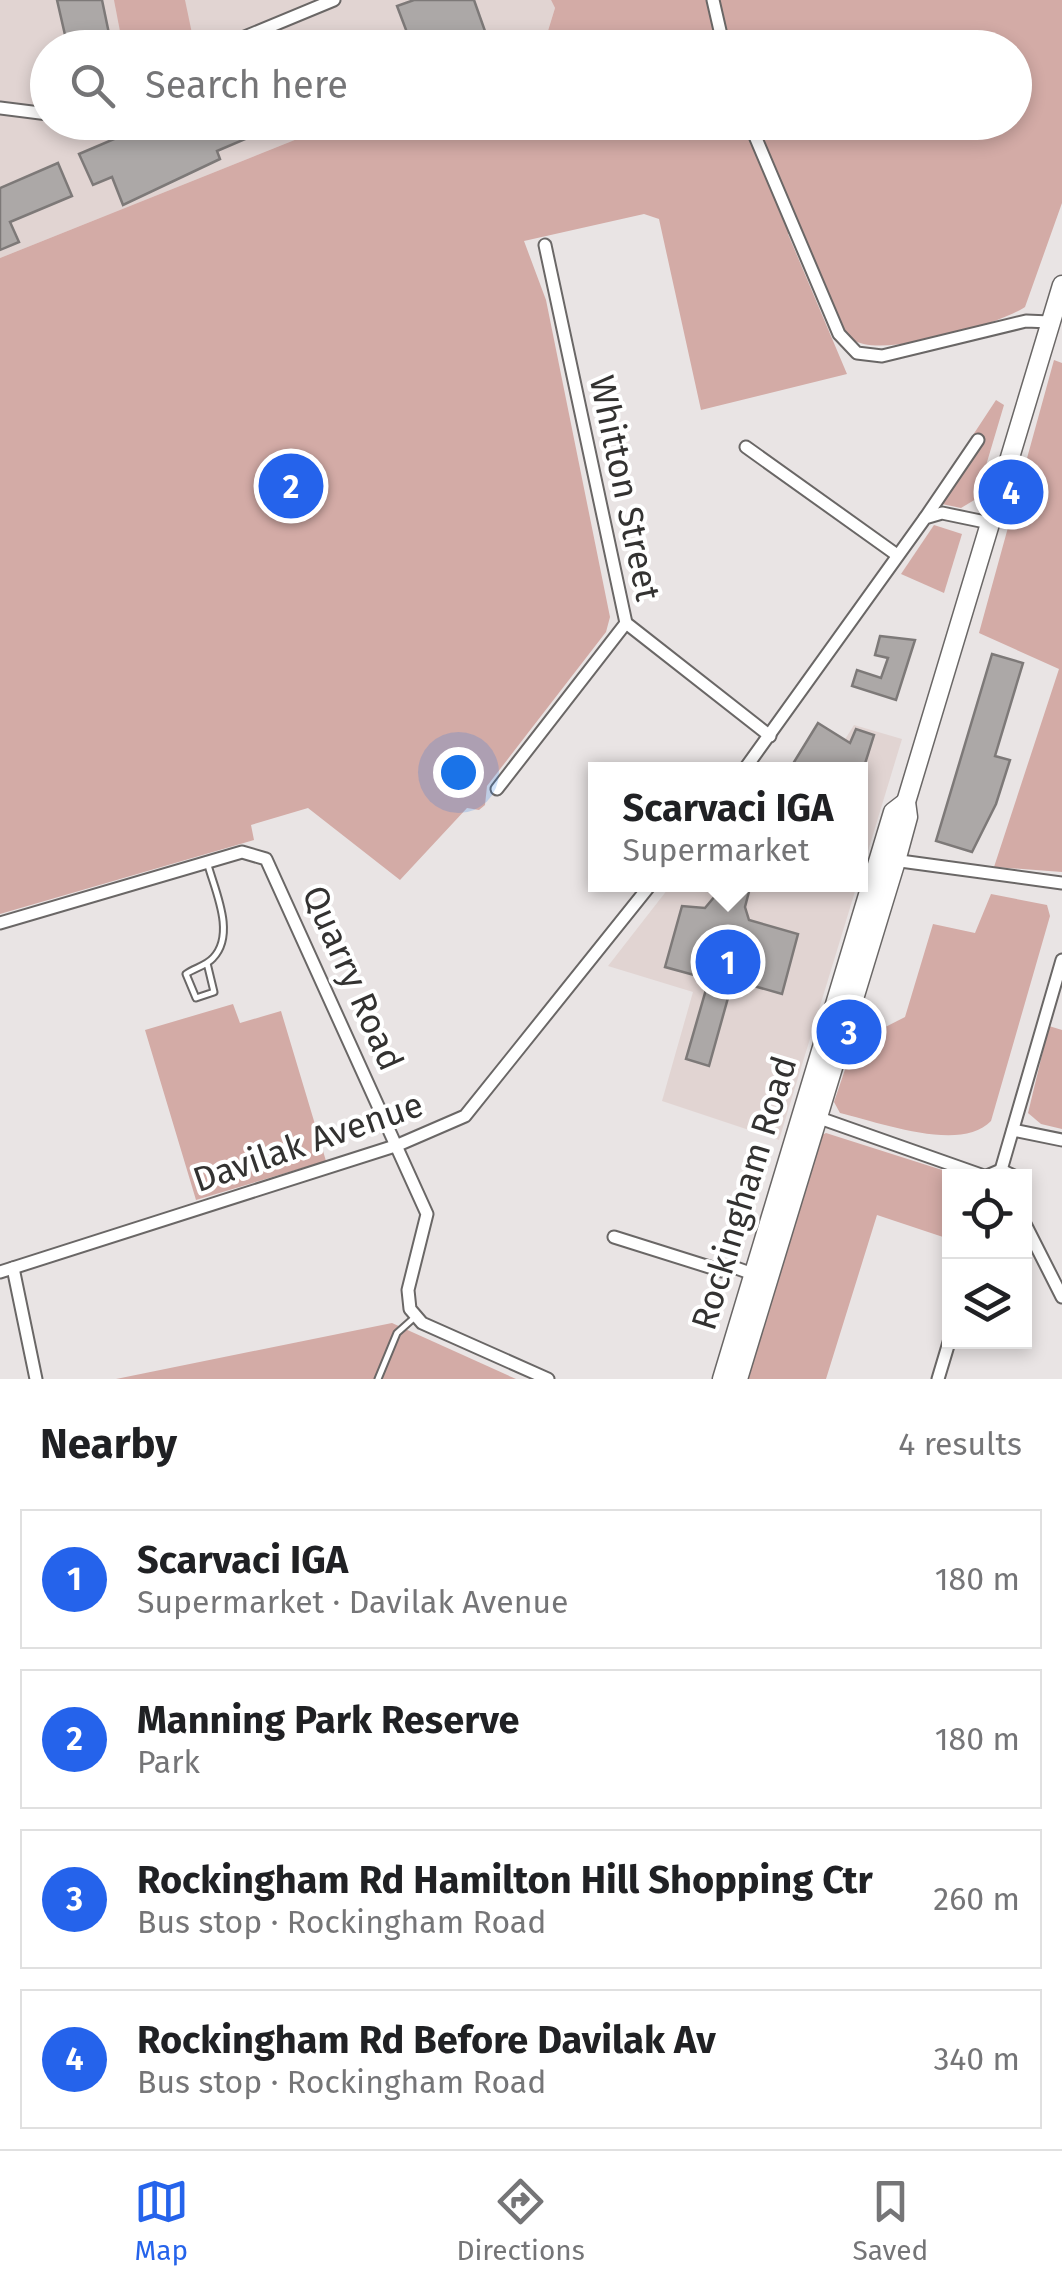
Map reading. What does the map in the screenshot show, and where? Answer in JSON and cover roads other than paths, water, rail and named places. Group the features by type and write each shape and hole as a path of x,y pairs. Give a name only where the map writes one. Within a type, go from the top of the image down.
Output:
{"main road":[{"name":"Rockingham Road","path":"738,1379 809,1114 888,859 893,812 906,802 1062,285"},
{"name":"Rockingham Road","path":"722,1379 752,1274 809,1114"}],"street":[{"path":"262,30 334,0"},
{"path":"712,0 720,30"},
{"path":"0,108 30,112"},
{"path":"757,140 838,334 857,353 882,356 1026,320 1050,322"},
{"name":"Whitton Street","path":"545,244 626,624 770,736"},
{"path":"750,762 978,440"},
{"path":"746,447 897,555"},
{"path":"926,518 942,513 990,523"},
{"path":"497,789 626,624"},
{"name":"Quarry Road","path":"207,862 242,852 266,859 276,874 427,1214 408,1290 415,1317"},
{"path":"888,859 1062,882"},
{"path":"0,923 207,862"},
{"name":"Davilak Avenue","path":"6,1270 398,1145 465,1116 645,892"},
{"path":"1002,1169 1062,960"},
{"path":"809,1114 966,1169"},
{"path":"1013,1130 1062,1140"},
{"path":"614,1237 722,1271 736,1268 752,1274"},
{"path":"1032,1238 1062,1297"},
{"path":"6,1270 36,1379"},
{"path":"415,1317 548,1379"},
{"path":"938,1379 947,1349"}],"lane":[{"path":"207,862 223,928 217,955 186,974 196,998 214,992 208,963"},
{"path":"378,1379 397,1333 415,1317"}],"place":[{"name":"Manning Park Reserve","path":"291,486"},
{"name":"Rockingham Rd Before Davilak Av","path":"1011,492"},
{"name":"Scarvaci IGA","path":"728,962"},
{"name":"Rockingham Rd Hamilton Hill Shopping Ctr","path":"849,1032"}]}
